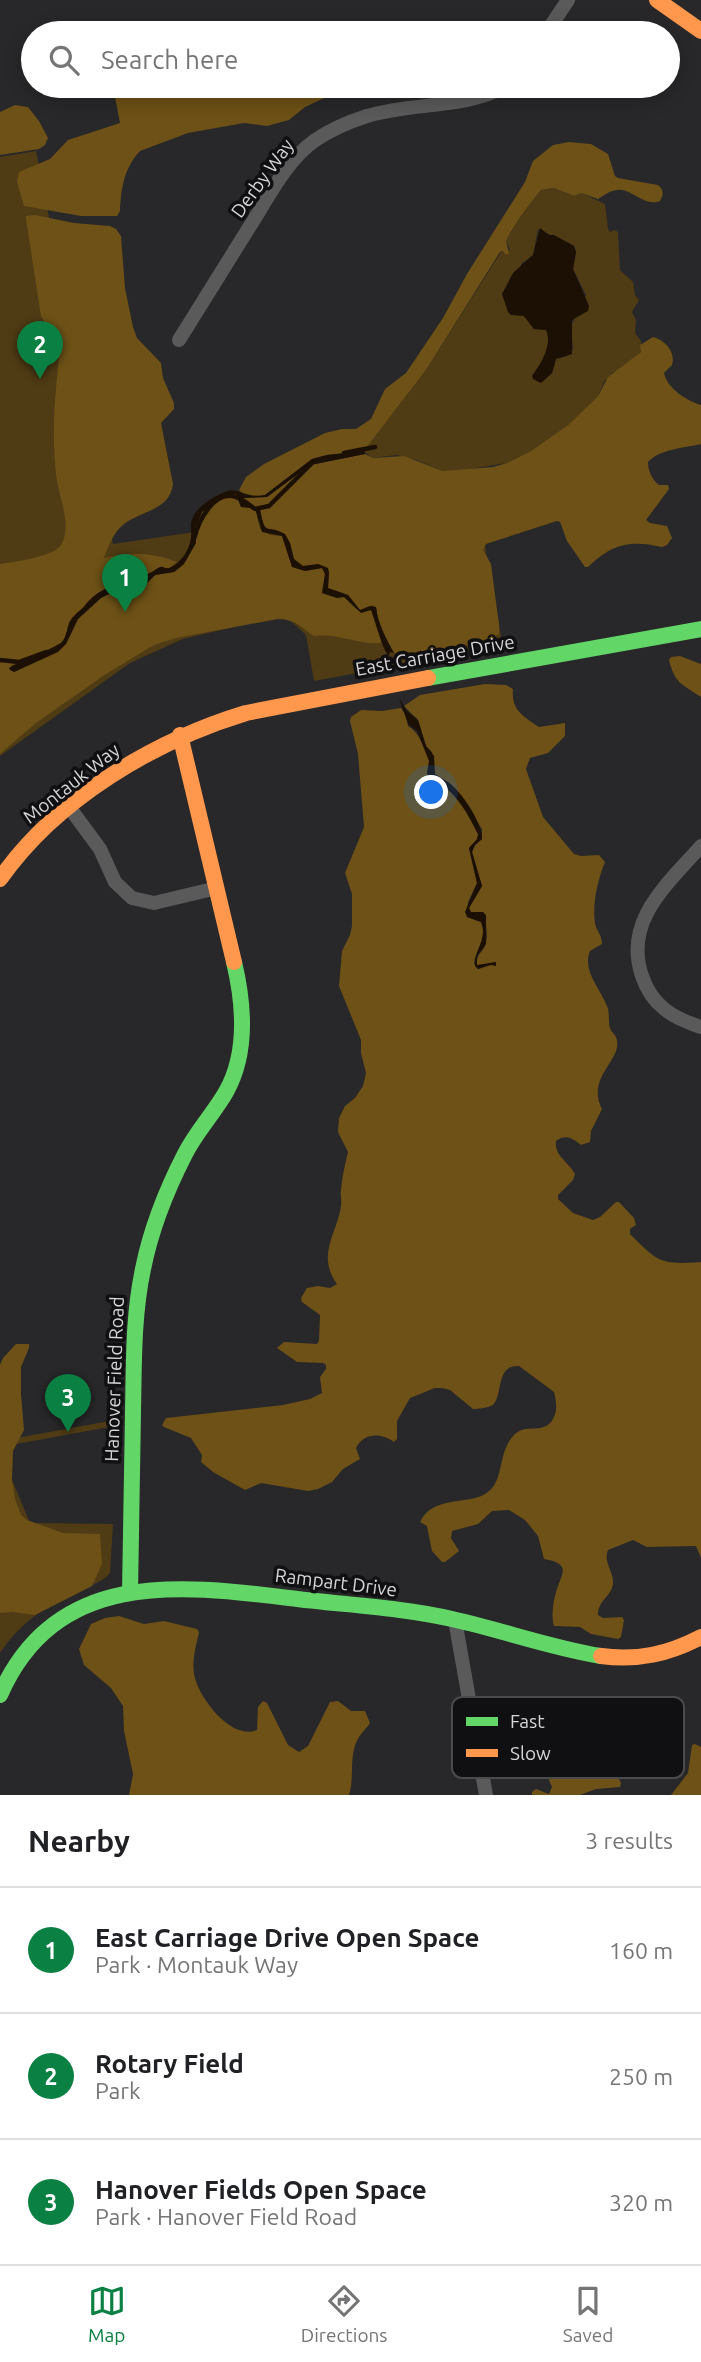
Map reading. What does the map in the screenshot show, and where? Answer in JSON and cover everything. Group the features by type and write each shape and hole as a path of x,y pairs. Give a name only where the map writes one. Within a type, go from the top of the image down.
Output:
{"street":[{"path":"554,21 568,0"},
{"path":"657,0 701,31"},
{"name":"Derby Way","path":"179,340 272,190 301,152 313,142 337,127 369,116 478,98"},
{"name":"East Carriage Drive","path":"180,735 240,713 274,706 701,628"},
{"name":"Montauk Way","path":"0,879 22,848 69,807 123,767 180,735"},
{"name":"Hanover Field Road","path":"130,1593 134,1335 142,1272 150,1237 164,1197 186,1153 227,1090 238,1059 242,1035 241,991 180,735"},
{"path":"69,807 100,849 115,882 132,898 154,903 217,888"},
{"path":"701,846 658,895 645,915 638,932 636,949 645,985 660,1006 681,1021 701,1027"},
{"name":"Rampart Drive","path":"0,1695 24,1652 54,1624 88,1606 130,1593 160,1588 214,1589 427,1614 608,1659 649,1657 673,1651 701,1637"},
{"path":"456,1620 469,1697"}],"shaded area":[{"path":"115,98 324,98 305,107 289,120 267,126 244,123 188,133 140,151 127,172 117,216 81,216 24,206 17,182 19,172 50,159 68,140 120,123"},
{"path":"15,105 28,107 48,138 45,145 39,149 0,155 0,112"},
{"path":"569,142 591,144 608,154 618,178 658,185 663,192 660,201 647,201 619,190 609,192 598,199 581,193 574,196 554,188 541,190 506,241 509,253 506,255 503,251 500,252 426,370 364,451 312,459 265,495 248,496 242,493 239,490 246,477 264,464 325,433 356,429 371,419 385,389 406,373 443,318 467,274 525,182 533,161 553,145"},
{"path":"36,151 113,544 324,513 474,485 503,646 314,681 306,635 284,615 183,639 130,663 0,756 0,157"},
{"path":"554,188 574,196 581,193 605,204 608,229 610,232 618,232 620,270 633,282 635,295 639,300 632,312 636,320 635,333 641,341 641,352 622,369 612,373 604,382 598,396 568,425 531,451 507,463 443,471 397,455 372,458 364,451 426,370 501,252 510,250 506,241 541,190","holes":["538,229 574,246 576,252 573,269 586,295 571,326 573,349 567,356 556,359 552,373 538,382 532,376 545,354 548,336 546,330 534,329 524,316 521,264 533,255"]},
{"path":"35,215 74,223 110,226 121,236 125,288 133,327 137,338 161,363 163,378 174,403 174,409 161,423 173,484 171,493 161,504 120,527 104,558 141,554 177,562 169,568 159,568 136,584 124,577 110,591 98,595 69,622 66,638 61,643 21,663 11,665 15,672 66,644 78,619 101,598 117,590 123,581 128,582 134,589 144,586 155,575 174,572 182,566 196,540 195,528 202,512 227,495 236,494 241,507 256,511 260,529 270,535 282,536 292,567 305,571 322,568 325,574 322,593 337,598 344,597 358,610 371,610 381,643 314,636 294,622 278,619 176,638 154,645 106,674 36,723 0,754 0,564 50,553 61,545 65,530 54,446 54,410 61,339 47,327 41,316 26,219 26,216"},
{"path":"540,228 574,246 576,252 573,269 589,306 588,311 572,320 572,354 556,359 552,373 541,383 532,376 547,348 546,330 534,329 524,316 511,315 502,294 513,273 533,255"},
{"path":"653,337 671,351 672,365 664,373 669,384 684,397 701,405 701,444 666,452 648,462 654,480 659,485 668,485 669,489 646,520 667,526 672,538 662,547 622,545 588,567 585,567 567,541 560,522 557,521 486,544 483,550 491,564 499,625 499,634 490,639 448,649 394,653 380,627 377,609 373,605 360,610 348,595 328,588 329,572 322,565 303,566 294,559 290,543 281,532 265,527 260,510 240,498 267,497 310,465 365,454 373,458 404,456 443,471 493,467 507,463 531,451 568,425 598,396 608,377 641,352 640,345"},
{"path":"364,451 365,454 310,465 267,497 241,498 243,502 260,510 265,527 285,534 294,559 303,566 318,564 328,568 328,588 348,595 360,610 376,607 380,625 394,653 390,652 389,656 386,653 371,610 361,613 344,597 337,598 322,593 325,574 322,568 305,571 292,567 282,536 262,532 256,511 241,507 236,494 227,495 202,512 195,528 196,543 184,564 174,572 155,575 138,589 123,581 117,590 101,598 78,619 66,644 58,652 14,672 10,670 15,664 61,643 72,618 124,577 136,584 158,568 169,568 175,564 184,556 189,545 194,516 214,498 229,491 265,495 312,459"},
{"path":"680,656 701,664 701,697 680,683 674,674 669,660 671,657"},
{"path":"485,684 506,685 513,689 516,707 523,716 539,727 565,723 565,736 548,753 530,758 526,769 543,817 574,854 599,855 605,862 594,908 602,944 590,951 588,966 607,1006 610,1028 616,1037 617,1045 598,1087 602,1109 591,1131 590,1142 581,1145 566,1137 556,1141 559,1155 575,1174 573,1180 558,1195 558,1199 573,1213 593,1220 619,1202 634,1218 636,1225 630,1229 630,1234 647,1251 668,1262 701,1262 701,1558 696,1546 647,1547 633,1540 608,1550 607,1559 613,1584 600,1606 598,1615 603,1618 622,1617 624,1620 621,1637 618,1639 591,1634 580,1627 554,1626 553,1605 562,1567 544,1559 538,1536 525,1520 509,1510 492,1511 478,1524 452,1531 451,1538 459,1551 445,1562 432,1551 427,1526 420,1522 434,1507 472,1499 488,1492 497,1480 506,1448 515,1434 525,1429 545,1427 555,1416 554,1392 519,1366 506,1371 495,1402 489,1407 473,1409 450,1390 442,1388 410,1398 397,1421 397,1439 394,1442 379,1436 364,1439 356,1448 360,1459 343,1469 332,1482 308,1491 261,1483 245,1490 201,1462 202,1455 191,1438 162,1425 166,1418 283,1405 310,1399 322,1393 320,1377 326,1365 297,1362 277,1348 284,1342 317,1344 319,1341 320,1315 302,1302 301,1298 307,1288 330,1288 337,1284 328,1264 328,1254 341,1206 342,1180 348,1152 338,1132 339,1118 345,1106 363,1086 366,1073 361,1040 339,986 342,951 352,926 352,894 345,873 364,827 358,754 350,721 351,717 361,710 401,708 407,717 408,726 426,750 429,762 428,777 452,794 464,808 478,834 478,839 469,848 477,883 468,902 467,917 481,922 483,928 474,963 478,969 496,962 477,966 487,935 483,912 471,912 469,908 482,886 472,852 482,839 482,829 451,784 435,774 432,752 426,746 418,720 404,706 420,695"},
{"path":"399,698 407,711 418,720 426,746 434,756 435,774 460,793 479,825 482,839 472,852 482,886 469,908 471,912 483,912 486,915 486,944 477,956 477,965 496,962 496,966 478,969 475,966 476,955 482,939 483,928 481,922 467,917 465,912 477,883 469,848 478,834 464,808 452,794 428,777 429,761 417,731 408,724"},
{"path":"16,1344 29,1344 21,1367 24,1430 13,1451 12,1480 21,1515 27,1520 63,1533 100,1534 102,1564 92,1586 35,1615 0,1613 0,1365"},
{"path":"115,1420 115,1426 0,1447 0,1441"},
{"path":"0,1451 30,1523 113,1524 110,1573 97,1583 71,1593 41,1611 15,1634 0,1653"},
{"path":"119,1616 144,1624 164,1621 197,1629 199,1632 194,1674 197,1683 217,1715 237,1729 247,1732 257,1730 258,1707 263,1701 267,1703 288,1745 299,1752 308,1746 330,1702 338,1701 351,1711 365,1711 370,1723 356,1744 349,1795 129,1795 133,1774 124,1731 123,1706 111,1688 84,1665 79,1649 91,1624"},
{"path":"692,1745 701,1747 701,1795 671,1795 688,1773"},
{"path":"618,1778 621,1783 620,1787 596,1789 580,1795 532,1795 536,1789 549,1794 552,1787 549,1780"}],"waterway":[{"path":"344,453 375,447"},
{"path":"194,539 203,516 214,502 228,496 236,497 255,509 269,506 313,462"},
{"path":"85,609 91,601 107,590 153,574"},
{"path":"0,660 19,662 46,652"}],"traffic: fast":[{"path":"428,678 701,629"},
{"path":"130,1593 134,1358 140,1287 150,1239 172,1182 189,1146 226,1092 238,1061 242,1011 234,962"},
{"path":"0,1695 24,1654 53,1625 86,1606 123,1594 163,1590 247,1593 412,1612 452,1619 601,1656"}],"traffic: slow":[{"path":"657,0 701,31"},
{"path":"0,879 49,823 78,799 110,776 177,740 246,713 428,678"},
{"path":"180,735 234,962"},
{"path":"601,1656 628,1658 652,1655 701,1637"}],"place":[{"name":"Rotary Field","path":"40,379"},
{"name":"East Carriage Drive Open Space","path":"125,612"},
{"name":"Hanover Fields Open Space","path":"68,1432"}]}
